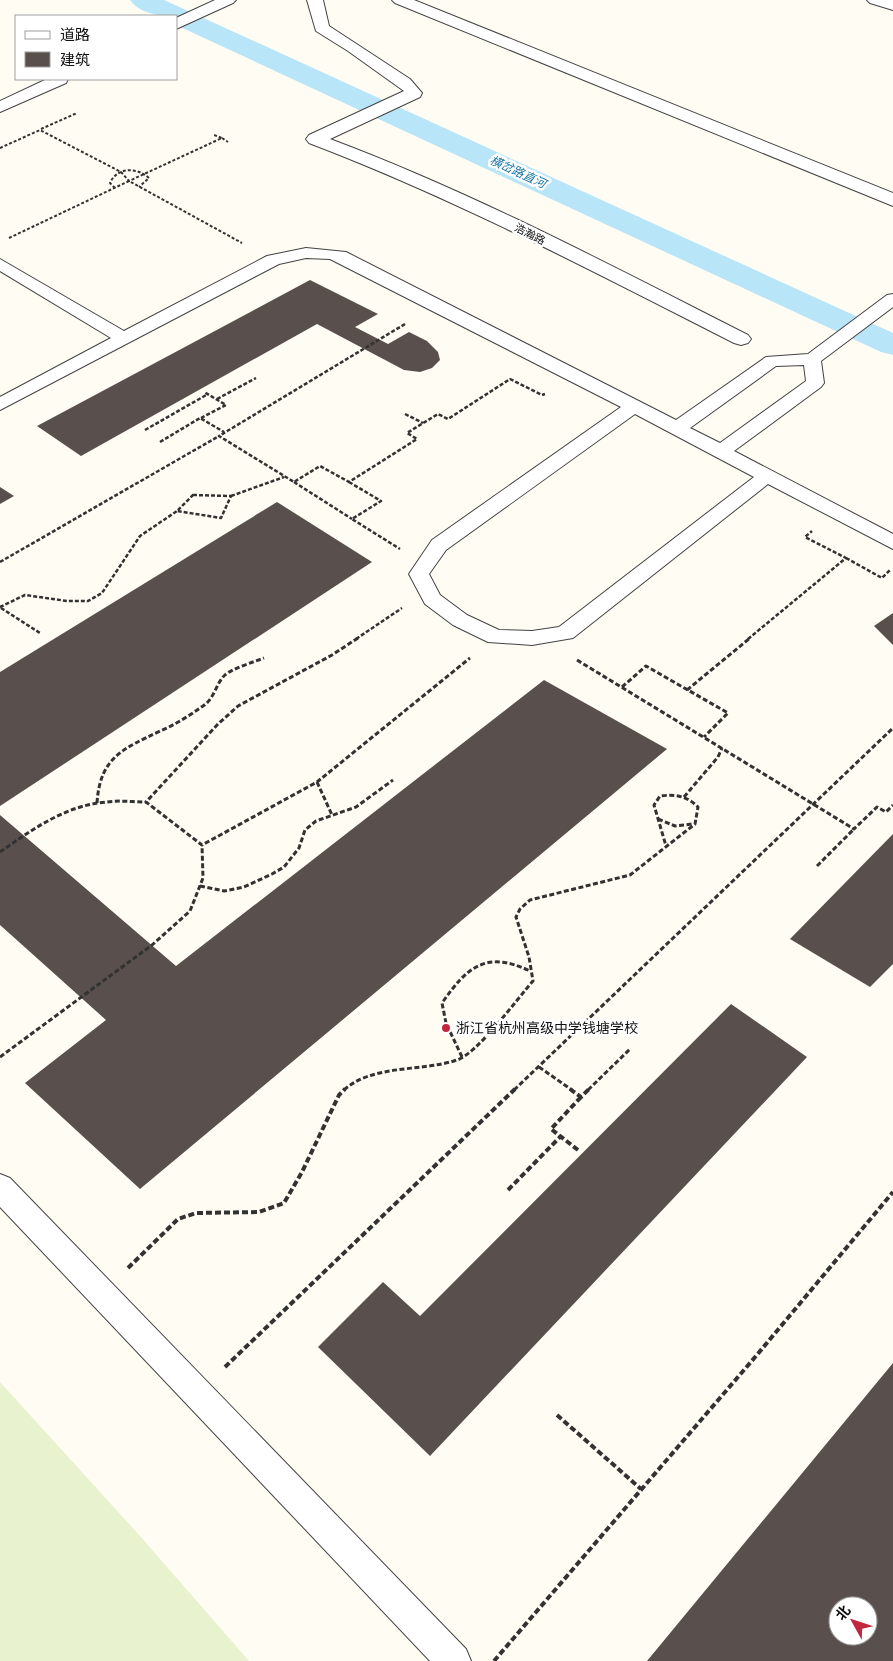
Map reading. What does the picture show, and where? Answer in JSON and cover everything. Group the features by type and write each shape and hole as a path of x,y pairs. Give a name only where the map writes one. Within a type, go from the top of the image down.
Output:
{"street":[{"path":"178,23 228,0"},
{"name":"浩瀚路","path":"315,0 322,28 369,56 384,70 410,86 414,93 315,139 369,158 456,196 741,339"},
{"path":"400,0 893,200"},
{"path":"874,0 893,5"},
{"path":"0,107 58,80"}],"lane":[{"path":"0,404 273,260 295,253 318,251 340,256 436,304 722,451 893,542"},
{"path":"0,264 124,338"},
{"path":"677,428 772,361 812,359 893,300"},
{"path":"722,451 815,383 812,359"},
{"path":"634,406 439,545 419,574 432,599 460,620 496,637 538,637 564,633 585,619 767,476"},
{"path":"0,1187 454,1661"}],"path":[{"path":"0,148 77,113"},
{"path":"40,130 121,172 129,181 139,187 273,260"},
{"path":"214,134 228,142"},
{"path":"3,241 222,138"},
{"path":"115,188 110,183 111,178 121,172 136,170 146,174 149,178 139,187"},
{"path":"0,562 219,436 436,304"},
{"path":"349,482 416,440 407,433 438,414 448,419 510,379 542,396 575,375"},
{"path":"217,399 256,378"},
{"path":"145,430 206,393 226,405 160,442"},
{"path":"405,414 423,423"},
{"path":"200,418 224,432"},
{"path":"219,436 425,565"},
{"path":"294,482 320,466 380,501 352,520"},
{"path":"40,633 0,607 25,595 67,601 88,600 102,593 140,536 193,495 231,496 285,476"},
{"path":"176,510 221,518 231,496"},
{"path":"836,512 805,537 882,578 893,568"},
{"path":"687,690 846,558"},
{"path":"146,802 218,724 238,706 332,655 428,591"},
{"path":"202,846 317,782 496,637"},
{"path":"538,637 854,829"},
{"path":"97,803 98,785 104,769 121,752 137,740 161,731 204,705 212,698 225,675 264,658"},
{"path":"622,687 646,666 728,713 704,737"},
{"path":"198,1393 893,728"},
{"path":"684,797 718,756 722,748"},
{"path":"200,886 224,891 244,887 272,874 284,866 299,848 305,830 316,821 356,807 393,780"},
{"path":"317,782 332,815"},
{"path":"102,1292 178,1219 196,1212 259,1212 284,1203 302,1172 338,1095 354,1082 380,1074 458,1060 474,1048 533,981 529,957 516,917 520,909 530,900 630,875 695,824 698,807 692,799 670,794 660,796 654,805 666,846"},
{"path":"0,852 50,817 76,807 97,803 146,802 202,846"},
{"path":"817,866 877,807 886,812 893,805"},
{"path":"658,819 668,826 676,827 695,824"},
{"path":"0,1057 152,945 190,911 203,878 202,846"},
{"path":"462,1057 446,1023 442,1002 452,986 474,966 497,959 516,963 531,972"},
{"path":"578,1150 550,1129 630,1049"},
{"path":"539,1067 581,1097"},
{"path":"508,1190 561,1136"},
{"path":"494,1661 893,1192"},
{"path":"557,1414 641,1489"}],"green space":[{"path":"0,1382 140,1536 249,1661 0,1661"}],"building":[{"path":"310,280 378,314 355,327 388,344 409,332 427,341 438,352 440,360 432,368 420,372 404,370 317,324 81,456 37,426"},
{"path":"0,487 14,496 0,504"},
{"path":"277,502 372,562 0,806 0,672"},
{"path":"893,613 893,645 874,626"},
{"path":"544,680 667,749 140,1189 25,1083 106,1020 0,925 0,815 176,966"},
{"path":"893,834 893,964 870,987 790,939"},
{"path":"731,1004 807,1057 430,1456 318,1347 383,1282 420,1316"},
{"path":"893,1363 893,1661 647,1661"}],"waterway":[{"name":"横岔路直河","path":"143,0 176,15"},
{"name":"横岔路直河","path":"178,16 893,345"}],"place":[{"name":"浙江省杭州高级中学钱塘学校","path":"446,1028"}]}
